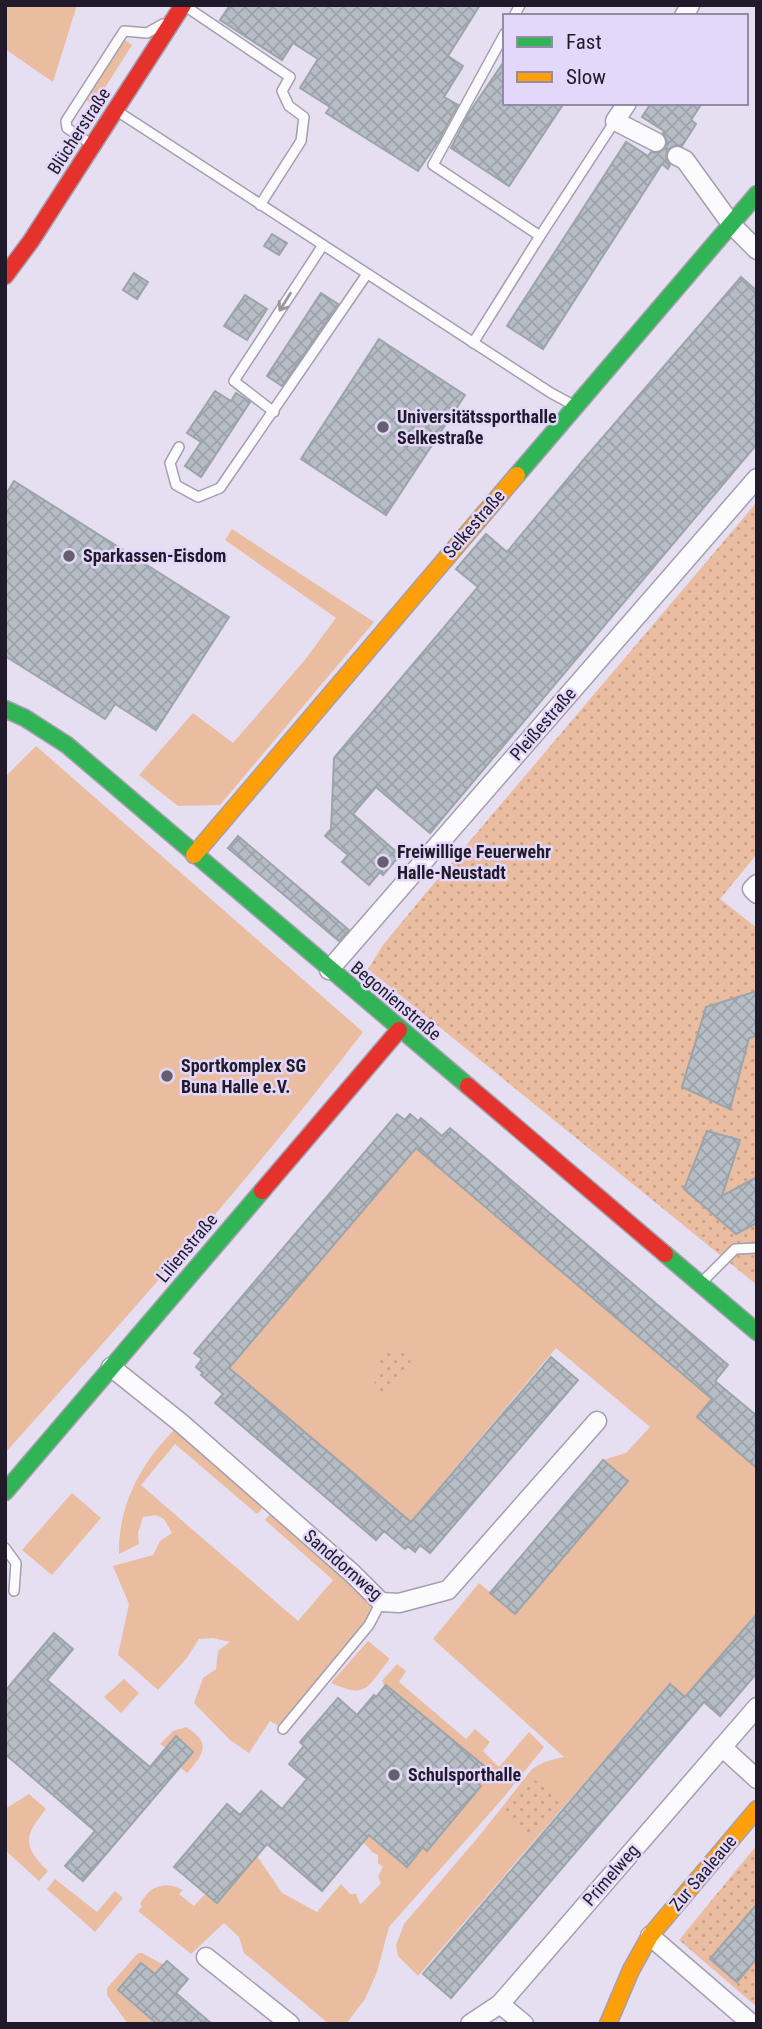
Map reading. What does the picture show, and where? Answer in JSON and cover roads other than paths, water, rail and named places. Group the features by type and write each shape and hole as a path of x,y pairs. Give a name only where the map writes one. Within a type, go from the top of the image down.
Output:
{"street":[{"name":"Blücherstraße","path":"5,276 31,241 181,9"},
{"path":"626,105 615,121 656,142"},
{"path":"677,156 685,160 728,218 757,250"},
{"name":"Selkestraße","path":"194,855 575,406 728,218 757,194"},
{"name":"Pleißestraße","path":"329,970 757,478"},
{"name":"Begonienstraße","path":"5,709 25,718 67,745 757,1332"},
{"path":"757,884 752,890 757,894"},
{"name":"Lilienstraße","path":"5,1492 399,1030"},
{"name":"Sanddornweg","path":"111,1367 181,1423 353,1573 382,1602 399,1603 448,1590 597,1421"},
{"name":"Primelweg","path":"470,2024 500,2004 757,1706"},
{"path":"722,1747 757,1779"},
{"name":"Zur Saaleaue","path":"608,2024 631,1970 650,1936 757,1809"},
{"path":"650,1936 752,2024"},
{"path":"206,1957 290,2024"},
{"path":"500,2004 524,2024"}],"lane":[{"path":"92,144 67,128 66,121 124,31 147,33 181,9 290,77 282,91 289,106 304,117 301,142 260,205"},
{"path":"503,37 433,165 540,236"},
{"path":"115,110 473,343 575,406"},
{"path":"473,343 615,121"},
{"path":"274,412 234,381 323,245"},
{"path":"179,447 170,463 176,485 198,497 220,488 367,274"},
{"path":"700,1284 735,1249 757,1248"},
{"path":"5,1548 16,1563 14,1591"},
{"path":"283,1729 369,1625 382,1602"}],"place":[{"name":"Universitätssporthalle Selkestraße","path":"383,427"},
{"name":"Sparkassen-Eisdom","path":"69,556"},
{"name":"Freiwillige Feuerwehr Halle-Neustadt","path":"383,862"},
{"name":"Sportkomplex SG Buna Halle e.V.","path":"167,1076"},
{"name":"Schulsporthalle","path":"394,1775"}]}
